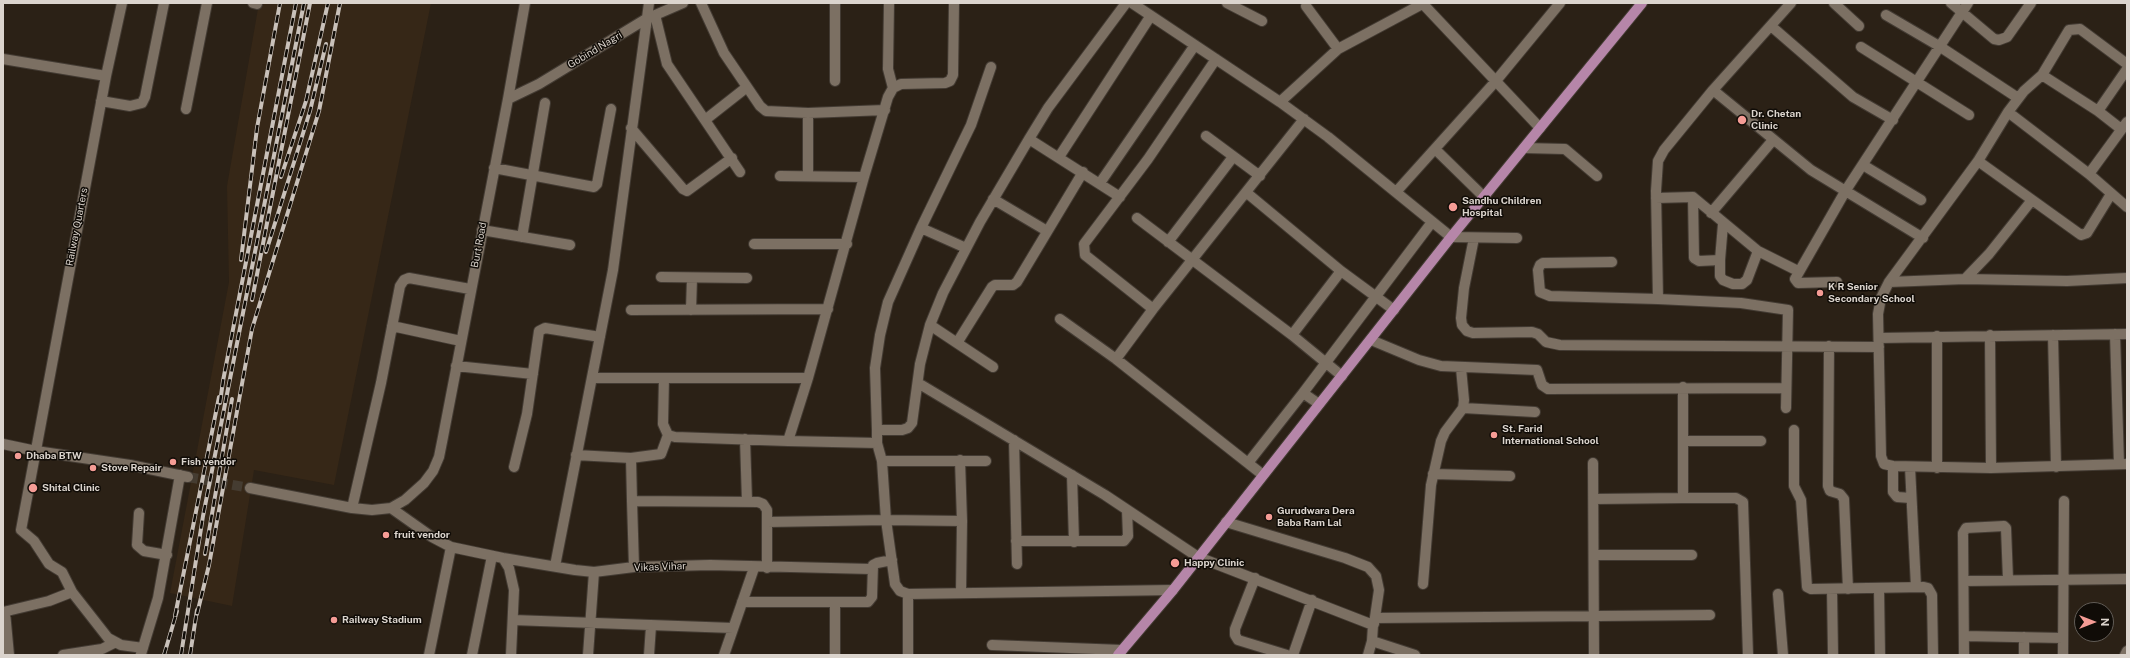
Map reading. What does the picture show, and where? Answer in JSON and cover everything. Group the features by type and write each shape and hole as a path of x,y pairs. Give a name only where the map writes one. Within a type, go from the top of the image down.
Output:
{"main road":[{"path":"1120,652 1172,590 1371,340 1450,237 1642,3"}],"street":[{"name":"Railway Quarters","path":"72,592 62,572 49,564 34,541 21,530 101,101 122,3"},
{"path":"101,101 130,106 142,103 145,97 164,3"},
{"path":"186,109 207,3"},
{"name":"Burt Road","path":"391,508 405,500 424,483 433,471 439,457 470,289 508,100 525,3"},
{"path":"648,3 650,17 667,64 732,158 740,172"},
{"name":"Gobind Nagri","path":"508,100 539,84 671,5 683,3"},
{"path":"701,3 724,53 760,106 766,111 772,113 808,113 885,110"},
{"path":"835,3 835,81"},
{"path":"788,441 847,244 864,176 893,88 888,69 889,3"},
{"path":"893,88 901,84 945,83 950,81 953,75 954,3"},
{"path":"877,430 908,428 912,423 918,383 930,325 943,293 993,199 1029,139 1053,103 1126,3"},
{"path":"1132,3 1150,17 1216,59 1328,136 1450,237 1517,238"},
{"path":"1227,3 1262,21"},
{"path":"1396,192 1495,82 1560,3"},
{"path":"1658,299 1656,198 1658,161 1664,150 1713,90 1772,26 1791,3"},
{"path":"1834,3 1858,26"},
{"path":"1951,3 1965,7 1994,39 1999,40 2007,37 2031,3"},
{"path":"1280,102 1338,49 1424,4 1495,82 1540,128"},
{"path":"1306,6 1338,49"},
{"path":"1837,282 1798,283 1795,279 1798,271 1846,190 1893,120 1965,7"},
{"path":"1886,15 1939,46 2018,98"},
{"path":"555,566 613,270 631,128 650,17"},
{"path":"1058,157 1150,17"},
{"path":"1772,26 1853,97 1893,120"},
{"path":"2115,334 2123,464 1937,468 1893,466 1884,464 1881,456 1878,307 1889,282 1923,238 1978,161 2018,98 2042,75 2069,30 2074,29 2083,32 2127,64"},
{"path":"1100,183 1195,45"},
{"path":"1861,48 1969,115"},
{"path":"3,59 106,76"},
{"path":"1153,309 1085,255 1083,250 1084,244 1148,159 1216,59"},
{"path":"991,68 972,125 921,228 888,302 880,335 875,368 877,443 882,460 886,520 895,584 900,591 908,594 1172,590"},
{"path":"2098,112 2127,69"},
{"path":"2042,75 2098,112 2124,126 2089,174"},
{"path":"705,120 747,87"},
{"path":"1713,90 1811,170 1923,238"},
{"path":"522,237 546,103"},
{"path":"494,168 594,187 597,184 612,109"},
{"path":"2008,112 2089,174 2127,206"},
{"path":"808,113 808,176"},
{"path":"1116,359 1153,309 1247,193 1304,119"},
{"path":"631,128 683,189 691,190 732,158"},
{"path":"1206,136 1260,176"},
{"path":"1029,139 1120,197"},
{"path":"1711,213 1773,140"},
{"path":"1524,148 1565,149 1597,176"},
{"path":"1435,149 1484,197"},
{"path":"1168,242 1233,157"},
{"path":"1978,161 2077,234 2084,235 2111,194"},
{"path":"1863,165 1921,200"},
{"path":"957,343 992,287 995,285 1013,285 1017,282 1083,172"},
{"path":"780,176 864,176"},
{"path":"1247,193 1341,271 1394,310"},
{"path":"1656,198 1693,197 1723,224 1758,250 1798,271"},
{"path":"1693,197 1694,258 1699,261 1720,260"},
{"path":"993,199 1047,231"},
{"path":"1965,279 1989,254 2032,200"},
{"path":"1137,218 1292,335 1342,376"},
{"path":"1248,463 1303,393 1432,222"},
{"path":"1723,224 1720,260 1720,276 1723,280 1733,284 1742,284 1747,280 1758,250"},
{"path":"921,228 966,248"},
{"path":"482,230 570,245"},
{"path":"1474,238 1461,306 1462,325 1467,331 1473,333 1532,332 1538,334 1546,342 1560,345 1665,347 1829,346 1879,343 1937,336 2127,334"},
{"path":"754,244 847,244"},
{"path":"1612,262 1543,263 1540,265 1538,270 1540,292 1550,296 1741,303 1786,309 1789,312 1786,346 1786,408"},
{"path":"1292,335 1341,271"},
{"path":"661,277 747,278"},
{"path":"352,508 400,286 404,280 409,278 470,289"},
{"path":"691,310 692,278"},
{"path":"1889,282 1965,279 2067,281 2127,278"},
{"path":"631,310 828,309"},
{"path":"1060,319 1116,359 1263,475"},
{"path":"930,325 993,367"},
{"path":"392,326 461,341"},
{"path":"514,467 528,414 539,331 542,328 600,337"},
{"path":"1990,335 1991,468"},
{"path":"2053,335 2056,466"},
{"path":"1937,336 1937,468"},
{"path":"1371,340 1419,360 1440,366 1537,370 1542,385 1548,389 1786,388"},
{"path":"1829,346 1828,486 1830,491 1840,494 1844,499 1848,589"},
{"path":"456,366 533,374"},
{"path":"1423,584 1426,525 1433,474 1441,441 1445,432 1463,408 1464,400 1461,368"},
{"path":"593,378 808,378"},
{"path":"664,378 663,424 668,435 675,438 877,443"},
{"path":"918,383 1072,475 1198,557 1312,600 1374,621 1710,615"},
{"path":"1683,388 1683,498"},
{"path":"1303,393 1319,404"},
{"path":"1463,408 1534,412"},
{"path":"1794,430 1794,486 1802,500 1805,583 1811,589 1928,588 1932,595 1933,655"},
{"path":"576,454 631,458 661,454 668,435"},
{"path":"744,440 747,501"},
{"path":"1014,440 1017,564"},
{"path":"1683,441 1761,441"},
{"path":"3,444 36,451 130,464 184,476 158,598 142,652 114,643 108,638 72,592 49,601 4,612 9,655"},
{"path":"631,458 634,567"},
{"path":"882,460 986,461"},
{"path":"960,460 962,521 961,592"},
{"path":"1593,463 1594,655"},
{"path":"1893,466 1893,492 1897,497 1911,498"},
{"path":"1910,467 1911,498 1914,520 1916,587"},
{"path":"1433,474 1510,476"},
{"path":"1072,475 1074,542"},
{"path":"250,488 352,508 372,510 391,508"},
{"path":"1594,499 1736,498 1743,502 1748,655"},
{"path":"632,501 747,501 763,504 767,510 768,522 767,568"},
{"path":"2063,655 2062,579 2064,501"},
{"name":"Vikas Vihar","path":"391,508 432,536 451,546 492,556 594,572 634,567 710,565 754,568 872,569"},
{"path":"1016,541 1124,541 1128,536 1127,510"},
{"path":"139,513 137,544 144,550 166,555"},
{"path":"768,522 886,520 962,521"},
{"path":"1226,522 1345,558 1368,567 1376,576 1379,590 1372,641 1368,655"},
{"path":"1964,655 1963,532 1968,526 2004,526 2006,528 2008,579"},
{"path":"429,655 451,546"},
{"path":"1594,555 1692,555"},
{"path":"472,655 492,556"},
{"path":"503,558 509,568 512,578 513,620 511,655"},
{"path":"742,602 868,602 871,600 872,569 877,563 892,560"},
{"path":"724,655 754,568"},
{"path":"588,655 594,572"},
{"path":"1255,578 1235,629 1235,635 1238,640 1287,655"},
{"path":"1964,581 2008,579 2127,579"},
{"path":"1832,589 1833,655"},
{"path":"1879,589 1880,655"},
{"path":"908,594 908,655"},
{"path":"1778,594 1783,655"},
{"path":"1293,655 1312,600"},
{"path":"835,602 835,655"},
{"path":"513,620 733,628"},
{"path":"649,655 651,626"},
{"path":"1964,636 2063,638"},
{"path":"2024,637 2024,655"},
{"path":"1372,641 1415,655"},
{"path":"63,655 102,649 114,643"},
{"path":"992,645 1120,652"},
{"path":"2126,655 2127,651"}],"shaded area":[{"path":"259,3 431,3 334,485 254,470 232,606 170,593 229,282 227,186"}],"tunnel":[{"path":"188,477 250,488"}],"railway":[{"path":"241,260 257,128 280,3"},
{"path":"220,403 296,3"},
{"path":"181,655 203,516 304,3"},
{"path":"252,300 310,3"},
{"path":"281,177 306,101 328,3"},
{"path":"197,614 209,565 252,329 319,111 340,3"},
{"path":"266,252 310,111 326,44"},
{"path":"175,616 219,397"},
{"path":"205,554 232,399"},
{"path":"190,655 197,610"},
{"path":"164,655 177,611"}],"place":[{"name":"Dr. Chetan Clinic","path":"1742,120"},
{"name":"Sandhu Children Hospital","path":"1453,207"},
{"name":"K R Senior Secondary School","path":"1820,293"},
{"name":"St. Farid International School","path":"1494,435"},
{"name":"Dhaba BTW","path":"18,456"},
{"name":"Fish vendor","path":"173,462"},
{"name":"Stove Repair","path":"93,468"},
{"name":"Shital Clinic","path":"33,488"},
{"name":"Gurudwara Dera Baba Ram Lal","path":"1269,517"},
{"name":"fruit vendor","path":"386,535"},
{"name":"Happy Clinic","path":"1175,563"},
{"name":"Railway Stadium","path":"334,620"}]}
